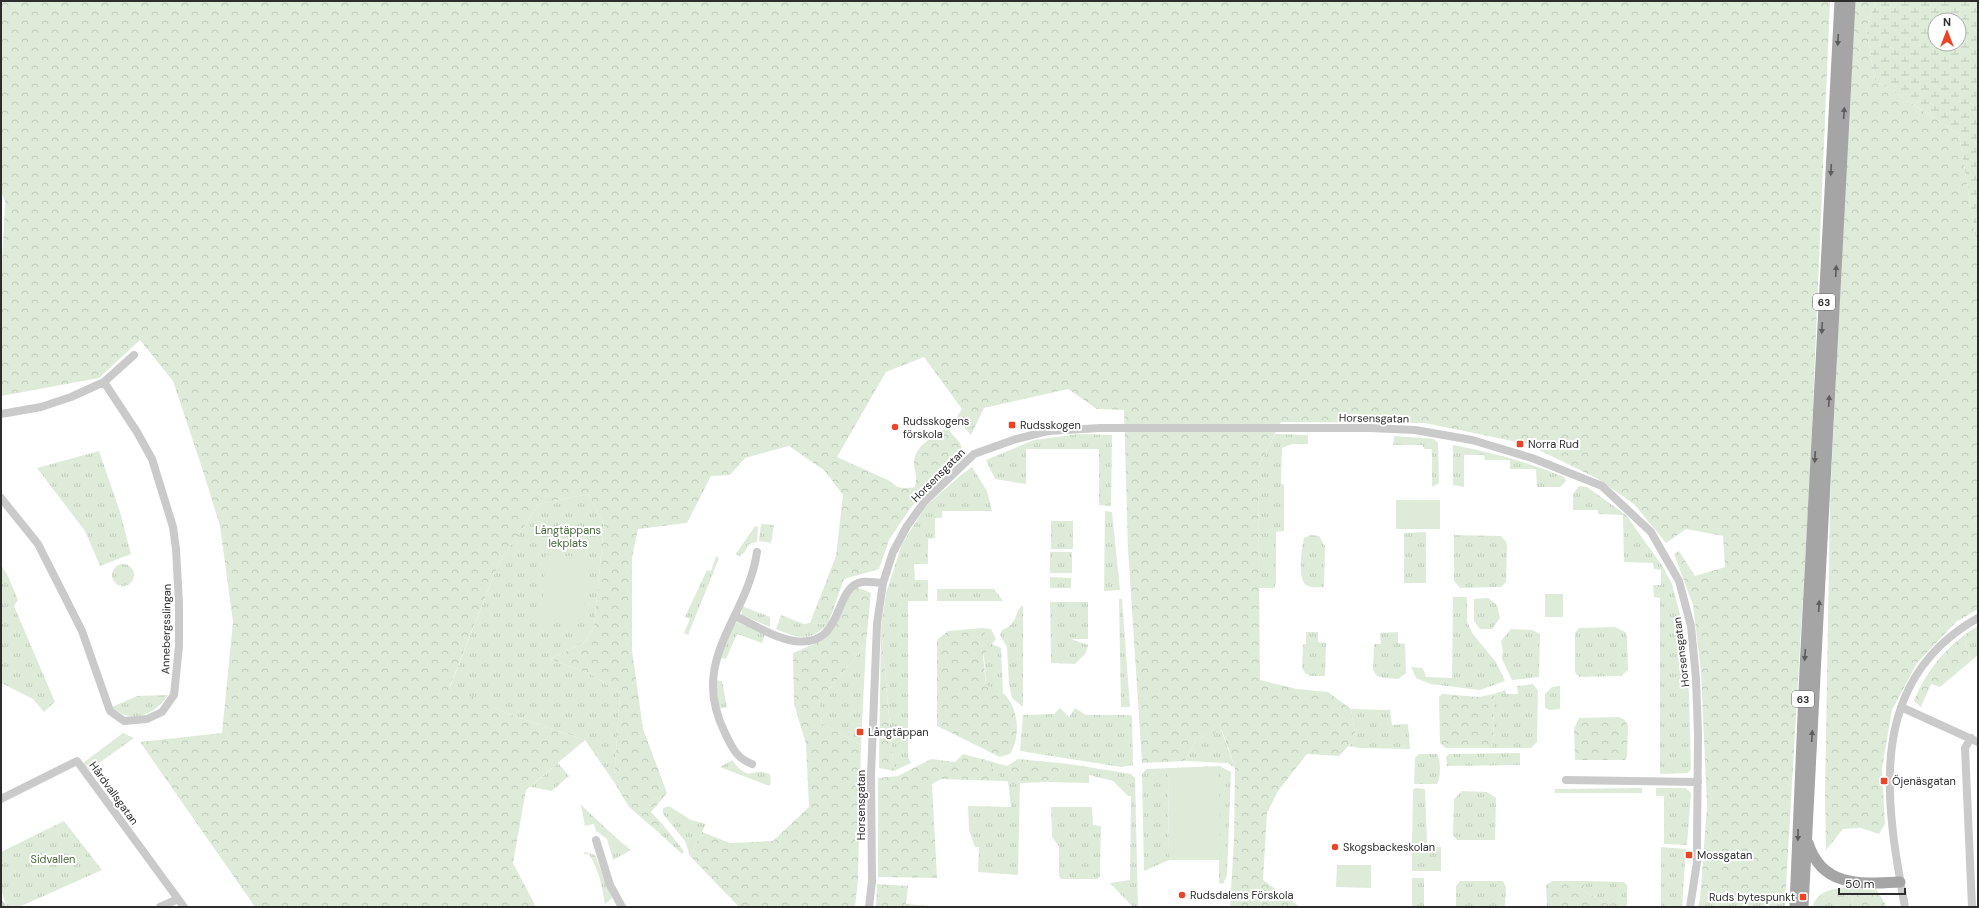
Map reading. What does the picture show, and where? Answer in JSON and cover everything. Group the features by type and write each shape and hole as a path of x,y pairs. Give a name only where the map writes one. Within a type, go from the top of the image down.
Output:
{"main road":[{"name":"63","path":"1795,907 1804,669 1840,1"},
{"name":"63","path":"1803,907 1850,1"},
{"path":"1806,836 1818,863 1830,875 1843,880 1862,883 1900,882"}],"street":[{"path":"1,414 51,405 104,382 134,355"},
{"name":"Annebergsslingan","path":"1,498 38,544 82,631 110,711 124,721 147,719 162,712 174,695 179,646 179,596 173,527 152,459 137,432 104,382"},
{"name":"Horsensgatan","path":"869,907 872,882 872,768 877,624 883,583 893,552 920,508 974,454 1016,439 1048,430 1100,428 1370,428 1415,430 1472,440 1532,458 1602,486 1651,532 1679,581 1690,626 1696,679 1698,782 1697,862 1690,907"},
{"path":"752,764 736,755 720,722 715,702 712,677 720,647 735,616 755,565 757,552"},
{"path":"735,616 771,633 794,641 815,640 831,628 848,590 861,582 883,583"},
{"path":"1905,907 1892,835 1889,794 1892,736 1908,689 1917,674 1936,649 1957,630 1978,618"},
{"path":"1901,707 1974,740 1965,748 1972,907"},
{"name":"Hårdvallsgatan","path":"1,799 77,761 184,907"},
{"path":"1566,780 1698,782"},
{"path":"596,840 610,885 622,907"},
{"path":"160,907 178,899"}],"green space":[{"path":"1,1 1830,1 1810,475 1785,904 1700,900 1707,806 1701,671 1693,605 1674,554 1679,551 1695,576 1725,567 1723,536 1686,529 1666,543 1634,504 1598,479 1527,444 1425,423 1281,422 1258,467 1260,680 1297,689 1328,692 1351,709 1356,738 1339,756 1307,754 1278,791 1267,813 1263,880 1300,907 1230,907 1234,840 1235,768 1222,730 1196,739 1185,761 1142,763 1128,549 1124,410 1097,409 1068,389 984,408 971,435 956,418 962,409 924,357 886,372 837,457 890,481 898,487 904,488 915,487 916,476 914,462 915,456 921,446 947,428 960,443 964,455 935,479 909,510 889,540 879,569 844,579 828,624 810,623 836,556 843,495 825,471 789,446 745,458 730,475 711,476 687,523 638,529 632,558 632,650 643,729 667,793 651,812 663,825 658,832 629,807 614,782 620,693 592,675 550,659 585,642 594,627 604,524 588,494 539,504 498,565 450,686 506,713 585,740 526,790 513,863 536,907 255,907 140,742 222,733 233,622 220,526 173,381 140,340 99,378 1,396 1,284 5,201 1,192"},
{"path":"1854,1 1876,1 1866,28 1875,80 1959,134 1978,252 1978,609 1956,622 1917,663 1892,710 1882,768 1885,824 1879,834 1861,828 1843,829 1826,850 1825,796 1830,502"},
{"path":"1876,1 1978,1 1978,252 1959,134 1875,80 1866,28"},
{"path":"1079,434 1112,435 1111,506 1099,505 1099,449 1026,449 1026,484 995,479 986,460 1034,440"},
{"path":"1275,434 1308,435 1308,444 1292,444 1282,448 1281,484 1284,485 1284,531 1276,532 1276,582 1274,588 1259,588 1258,467"},
{"path":"1394,436 1434,439 1438,443 1439,483 1432,487 1432,449 1425,449 1422,445 1393,445"},
{"path":"1453,445 1496,454 1523,462 1564,477 1566,481 1560,487 1537,487 1536,469 1510,469 1510,460 1485,460 1484,455 1464,455 1464,487 1453,485"},
{"path":"99,451 120,512 131,554 100,566 85,531 37,468"},
{"path":"972,467 987,491 992,511 942,511 942,518 935,518 935,538 928,539 928,564 914,564 915,580 928,580 928,601 908,601 908,757 911,763 894,771 881,627 886,593 902,544 926,506"},
{"path":"1579,486 1587,487 1626,515 1663,567 1672,584 1682,622 1689,694 1691,769 1688,773 1660,774 1660,598 1654,597 1653,585 1661,585 1661,570 1654,569 1653,563 1624,562 1623,515 1598,514 1598,510 1573,510 1573,494"},
{"name":"Långtäppans lekplats","path":"588,494 604,524 594,627 585,642 550,659 592,675 620,693 614,782 585,740 506,713 450,687 498,565 539,504"},
{"path":"1396,500 1440,500 1440,529 1396,529"},
{"path":"1105,511 1112,512 1120,590 1104,591"},
{"path":"1051,521 1073,521 1073,549 1051,549"},
{"path":"761,524 774,525 771,543 759,541"},
{"path":"755,526 758,527 757,542 749,544 744,553 739,556 736,554"},
{"path":"1426,532 1426,583 1404,583 1404,533"},
{"path":"1311,535 1319,536 1325,546 1324,587 1308,586 1304,583 1302,578 1301,564 1304,538"},
{"path":"1454,535 1501,536 1506,542 1507,547 1506,582 1501,587 1460,588 1454,581"},
{"path":"1050,552 1072,552 1072,573 1050,573"},
{"path":"546,555 587,557 583,623 541,620"},
{"path":"716,556 719,558 688,635 684,633 690,619 685,617 707,570 711,571"},
{"path":"119,564 127,564 134,571 134,579 127,586 119,586 112,579 112,571"},
{"path":"1,565 7,574 18,600 14,606 55,702 44,712 33,699 1,683"},
{"path":"1050,577 1071,578 1071,588 1050,588"},
{"path":"852,585 871,593 866,644 819,702 822,724 861,745 858,880 855,907 739,907 690,856 702,832 730,843 773,841 809,807 806,744 794,704 793,653 814,644 831,632"},
{"path":"937,589 994,589 1003,601 937,601"},
{"path":"1545,594 1563,594 1563,617 1545,617"},
{"path":"1453,597 1467,597 1467,621 1472,633 1496,662 1505,681 1480,690 1430,684 1416,678 1411,667 1423,668 1426,677 1452,678"},
{"path":"1488,598 1497,605 1500,618 1492,629 1480,629 1474,621 1474,599"},
{"path":"1119,599 1122,599 1130,707 1121,707"},
{"path":"1050,602 1088,602 1088,639 1071,639 1088,645 1086,653 1075,664 1051,663"},
{"path":"1023,605 1023,707 1012,698 1009,684 1007,647 1000,635 1002,630 1014,621 1018,611"},
{"path":"742,606 770,617 770,627 742,615"},
{"path":"781,615 804,624 828,624 815,634 809,636 803,637 791,635 776,629"},
{"path":"737,622 765,634 762,643 737,634 726,659 720,658 733,625"},
{"path":"1978,626 1978,635 1965,642 1971,661 1940,687 1931,684 1921,707 1914,701 1925,678 1932,668 1948,649"},
{"path":"881,627 894,771 879,768"},
{"path":"1615,627 1625,632 1627,637 1628,670 1621,676 1580,677 1575,672 1575,633 1579,628"},
{"path":"982,628 991,629 996,639 992,644 1001,648 1003,693 986,685"},
{"path":"982,628 991,644 983,656 986,685 1003,693 1012,706 1017,722 1014,747 1010,754 1000,757 937,726 937,640 948,631"},
{"path":"1511,629 1532,630 1540,634 1539,677 1512,680 1502,659 1503,651 1501,641"},
{"path":"1306,632 1318,632 1318,642 1326,643 1325,676 1311,676 1305,673 1302,668 1303,645 1306,644"},
{"path":"1398,632 1398,643 1405,644 1406,673 1398,679 1377,676 1373,670 1374,644 1381,644 1380,633"},
{"path":"1978,635 1978,655 1971,661 1965,642"},
{"path":"866,644 861,745 822,724 819,702"},
{"path":"716,680 722,681 727,707 719,709"},
{"path":"1533,684 1538,691 1537,742 1531,748 1493,748 1494,694 1505,690 1506,694 1518,694 1517,686"},
{"path":"1560,686 1560,709 1550,710 1545,708 1545,694 1552,687"},
{"path":"1442,694 1479,697 1494,694 1493,748 1446,748 1440,743 1439,697"},
{"path":"168,695 156,708 142,715 127,716 112,707 137,696"},
{"path":"1060,708 1069,717 1075,708 1086,715 1130,715 1132,717 1133,765 1121,767 1020,751 1023,715 1054,714"},
{"path":"1351,709 1390,710 1392,725 1408,724 1410,749 1359,748 1349,746 1356,738"},
{"path":"1619,717 1625,720 1628,726 1627,757 1625,760 1575,760 1574,729 1579,718"},
{"path":"1221,730 1235,768 1228,763 1185,761 1196,739"},
{"path":"123,733 134,738 89,770 83,763"},
{"path":"1520,753 1520,765 1447,766 1446,757 1449,754"},
{"path":"963,754 986,760 1003,781 941,779 932,784 937,878 878,877 878,778 898,776 931,759 955,762"},
{"path":"1419,754 1437,754 1440,769 1437,784 1414,784 1415,758"},
{"path":"1018,759 1069,764 1047,782 1020,783 1007,766"},
{"path":"732,760 743,772 764,772 770,774 771,782 769,786 720,767"},
{"path":"986,760 1007,766 1020,783 1018,875 978,872 979,847 975,847 969,830 968,806 1011,807 1008,781 1003,781"},
{"path":"558,763 569,776 552,791 530,787"},
{"path":"1069,764 1131,774 1135,778 1138,907 1133,907 1110,883 1130,880 1131,796 1128,796 1113,781 1089,775 1089,783 1047,782"},
{"path":"1220,766 1231,772 1227,875 1223,884 1219,883 1219,769 1168,770 1169,860 1144,871 1142,774 1146,769"},
{"path":"1168,769 1219,769 1220,860 1169,860"},
{"path":"1415,788 1425,789 1427,843 1412,843 1413,790"},
{"path":"1642,788 1642,793 1554,793 1555,789"},
{"path":"1656,788 1686,788 1691,793 1687,845 1664,844 1664,796 1656,796"},
{"path":"1462,791 1487,792 1496,798 1495,840 1457,840 1453,835 1454,799"},
{"path":"581,805 631,850 613,860 607,839 596,831 594,824 585,826"},
{"path":"669,806 691,820 706,824 690,856 685,841 663,814 663,808"},
{"path":"1051,807 1092,807 1093,825 1101,826 1100,876 1097,879 1061,879 1059,876 1059,846 1052,837"},
{"name":"Sidvallen","path":"64,821 102,870 19,907 7,907 1,890 1,852"},
{"path":"663,825 684,851 682,854 658,832"},
{"path":"1412,847 1441,847 1441,871 1412,871"},
{"path":"1661,847 1686,849 1682,907 1661,907"},
{"path":"585,852 595,855 612,898 605,904 598,872 589,854 584,854"},
{"path":"1337,865 1371,865 1371,888 1336,887"},
{"path":"1412,878 1424,878 1424,907 1412,907"},
{"path":"1460,881 1503,881 1506,887 1505,907 1456,907 1456,886"},
{"path":"1552,881 1584,881 1584,891 1613,907 1547,907 1546,885"},
{"path":"1584,881 1624,882 1627,885 1627,907 1613,907 1584,891"},
{"path":"877,884 908,886 906,904 945,907 876,907"},
{"path":"1853,887 1852,907 1812,907 1819,896 1824,893 1834,889"},
{"path":"1853,887 1875,887 1887,907 1852,907"},
{"path":"1700,900 1785,904 1785,907 1698,907"}],"place":[{"name":"Rudsskogen","path":"1012,425"},
{"name":"Rudsskogens förskola","path":"895,427"},
{"name":"Norra Rud","path":"1520,444"},
{"name":"Långtäppan","path":"860,732"},
{"name":"Öjenäsgatan","path":"1884,781"},
{"name":"Skogsbackeskolan","path":"1335,847"},
{"name":"Mossgatan","path":"1689,855"},
{"name":"Rudsdalens Förskola","path":"1182,895"},
{"name":"Ruds bytespunkt","path":"1803,897"}]}
